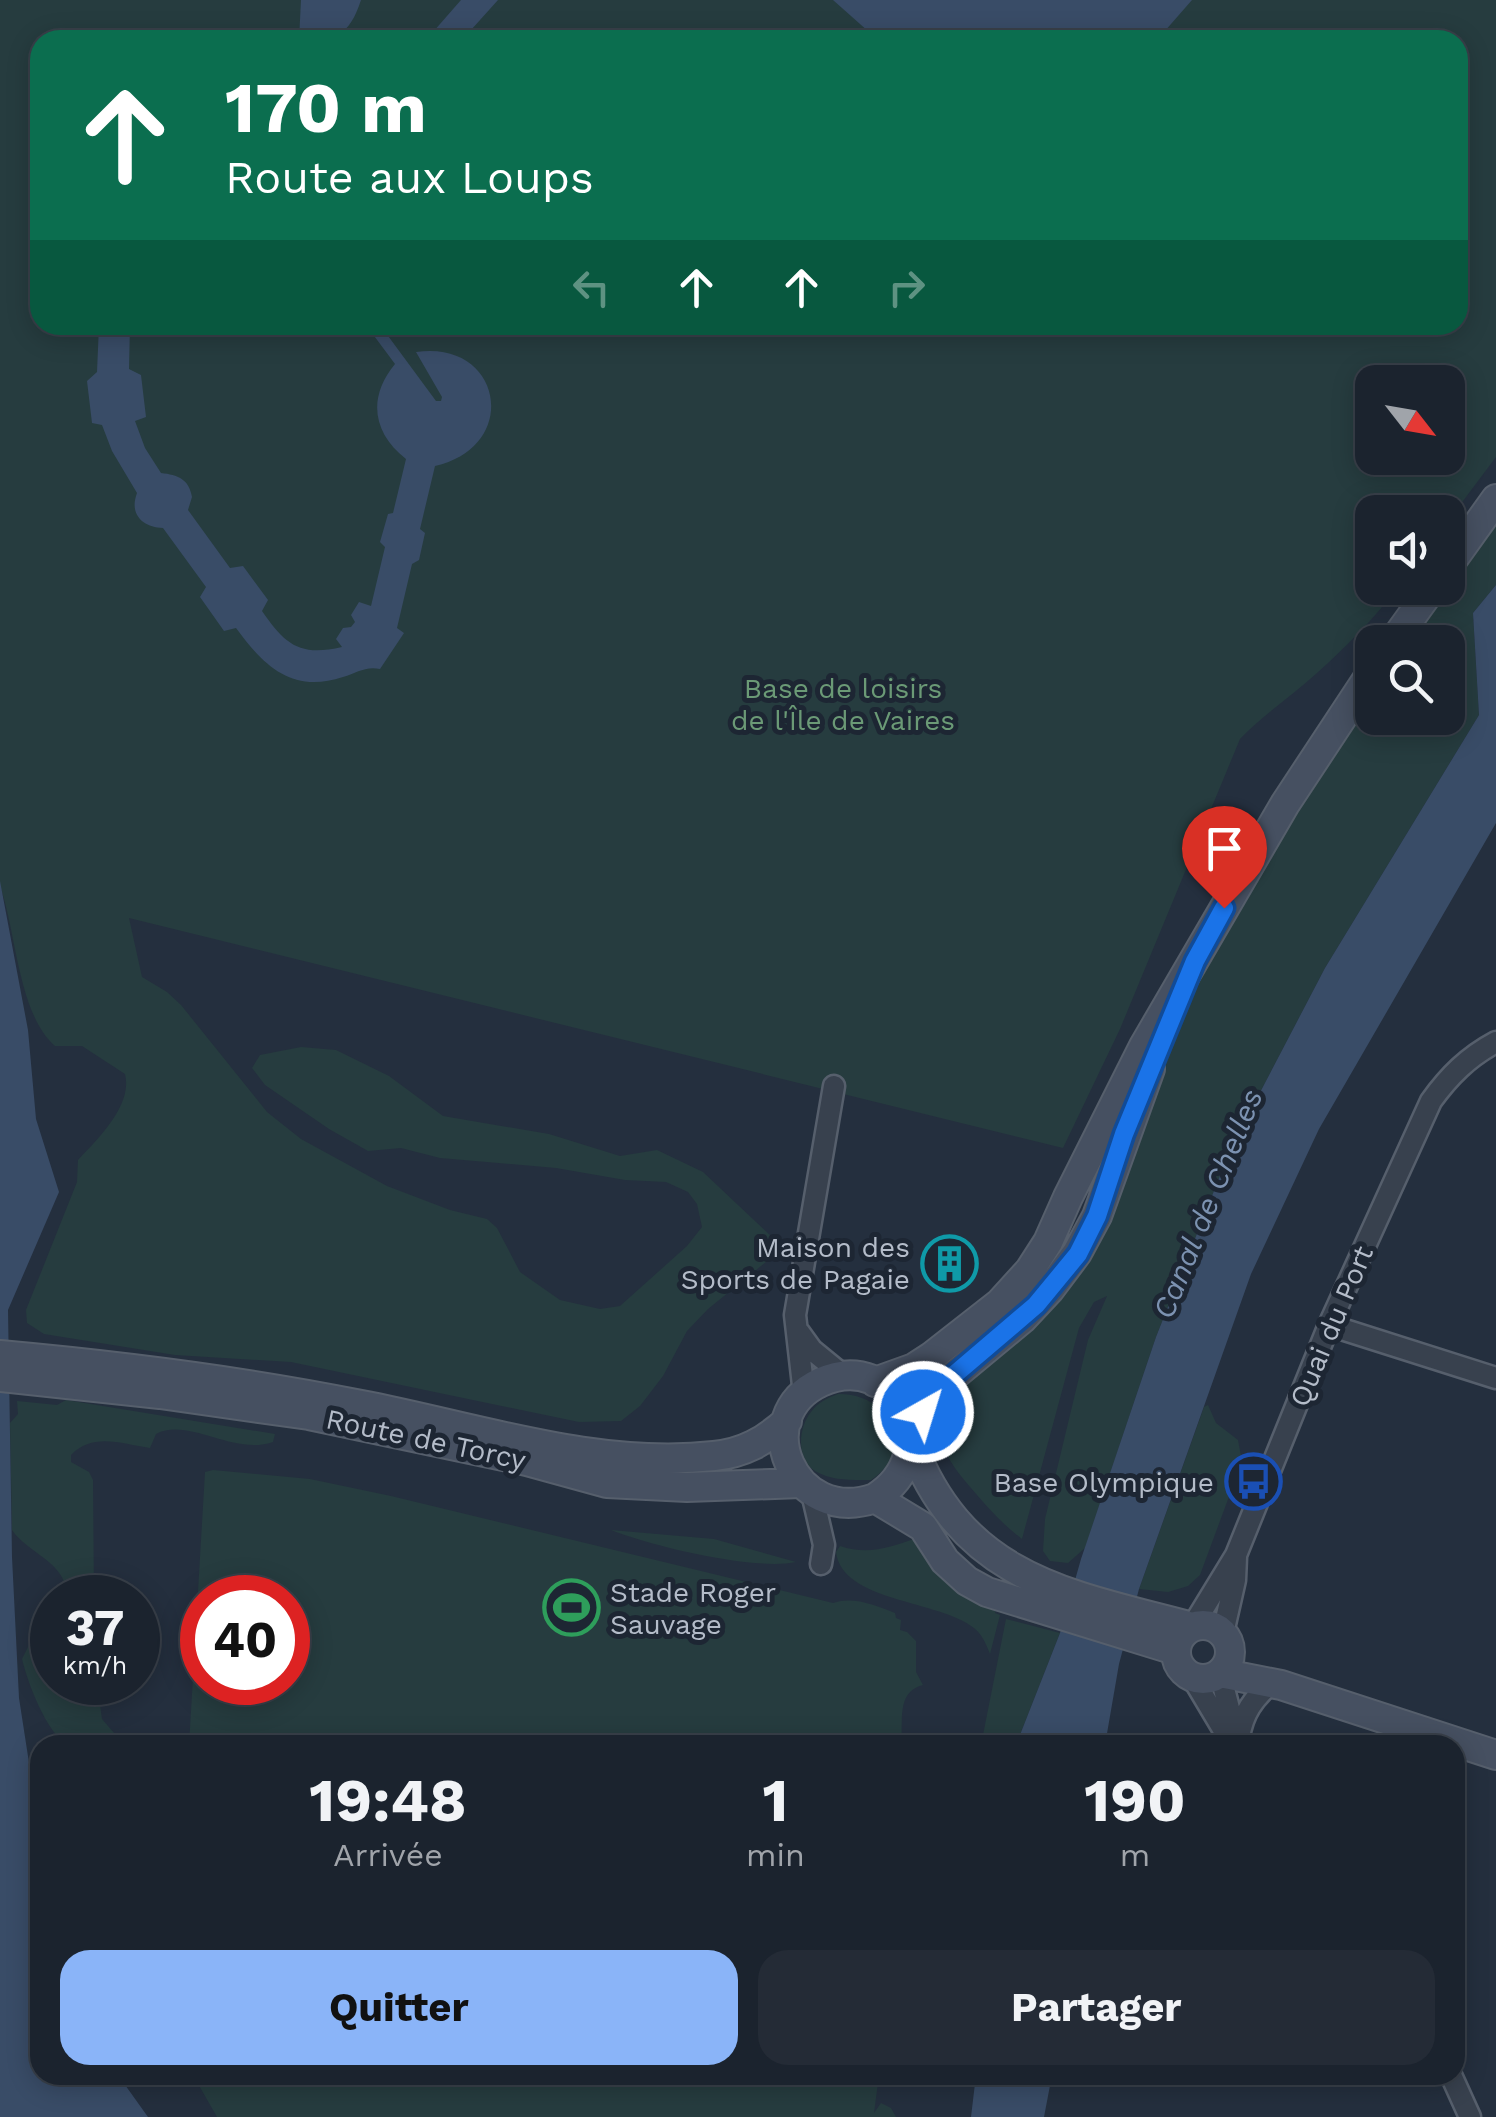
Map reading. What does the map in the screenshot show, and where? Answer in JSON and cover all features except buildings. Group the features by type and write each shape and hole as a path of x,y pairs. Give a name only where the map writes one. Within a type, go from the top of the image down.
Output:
{"main road":[{"path":"1465,542 1496,499"},
{"path":"874,1382 914,1368 931,1357 1000,1303 1030,1270 1048,1242 1144,1046 1295,787 1355,697"},
{"path":"862,1501 900,1476 912,1438 934,1392 1022,1319 1078,1254 1097,1216 1130,1120 1195,961"},
{"path":"0,1355 51,1370"},
{"path":"0,1377 51,1370"},
{"name":"Route de Torcy","path":"51,1370 212,1380 628,1457 692,1458 738,1452 769,1437 787,1421"},
{"name":"Route de Torcy","path":"51,1370 310,1415 526,1461 607,1483 806,1488"},
{"path":"1046,1598 972,1536 927,1481 899,1402 874,1382 844,1376 822,1382 792,1408 784,1447 793,1472 806,1488 826,1500 862,1501 922,1527 945,1561 967,1581 1011,1602 1046,1598 1148,1628 1209,1625 1271,1682"},
{"path":"1192,1627 1180,1636 1176,1650 1179,1666 1192,1677 1206,1679 1220,1673 1229,1660 1226,1639"},
{"path":"1148,1628 1176,1650"},
{"path":"1220,1673 1271,1682 1434,1735"},
{"path":"1465,1745 1496,1755"}],"street":[{"name":"Quai du Port","path":"1192,1627 1236,1555 1329,1325 1431,1101 1456,1069 1496,1042"},
{"path":"804,1394 795,1315 834,1086"},
{"path":"1329,1325 1496,1378"},
{"path":"798,1330 812,1350 844,1376"},
{"path":"806,1488 822,1555 862,1501"},
{"name":"Quai du Port","path":"1226,1639 1236,1555"},
{"path":"1220,1673 1236,1735"},
{"path":"1192,1677 1228,1735"},
{"path":"1240,1735 1249,1704 1271,1682"},
{"path":"1456,2085 1470,2117"}],"green space":[{"name":"Base de loisirs de l'Île de Vaires","path":"0,0 1496,0 1496,457 1465,498 1465,495 1355,495 1355,605 1383,605 1366,625 1355,625 1355,636 1338,653 1240,739 1120,1029 1063,1148 129,918 142,977 181,1005 267,1112 301,1139 387,1186 450,1210 487,1219 497,1228 520,1272 560,1300 600,1309 620,1306 687,1246 702,1227 697,1204 688,1192 666,1182 440,1158 401,1148 368,1151 265,1085 252,1068 260,1055 301,1047 336,1050 389,1076 443,1116 549,1134 620,1156 657,1150 703,1172 772,1237 766,1262 687,1331 663,1376 640,1406 621,1421 579,1422 291,1362 175,1355 44,1334 27,1323 26,1310 77,1182 78,1160 112,1121 126,1086 125,1074 82,1046 55,1046 33,1014 0,886"},
{"path":"1496,518 1496,585 1473,613 1479,715 1325,968 1231,1148 1156,1337 1085,1548 1068,1563 1050,1561 1043,1551 1045,1519 1088,1340 1107,1296 1094,1302 1079,1328 1022,1539 983,1502 947,1455 943,1434 946,1423 963,1399 953,1385 1045,1310 1136,1124 1206,968 1320,771 1355,720 1355,735 1465,735 1465,625 1421,625 1435,605 1465,605 1465,562"},
{"path":"838,1394 872,1403 892,1425 893,1453 871,1480 828,1477 815,1471 805,1459 801,1443 807,1419 820,1403"},
{"path":"66,1400 275,1434 273,1442 258,1445 169,1430 156,1434 150,1448 108,1441 80,1448 71,1455 71,1462 89,1472 93,1480 94,1575 60,1575 12,1530 10,1423 18,1414 17,1401 57,1405"},
{"path":"1208,1405 1216,1423 1238,1440 1241,1456 1200,1575 1188,1586 1168,1592 1139,1589 1204,1407"},
{"name":"Stade Roger Sauvage","path":"205,1472 310,1479 833,1603 848,1600 872,1604 895,1613 901,1620 900,1630 916,1641 916,1672 923,1685 908,1694 901,1735 190,1735 191,1705 310,1705 310,1575 199,1575"},
{"path":"611,1530 714,1539 796,1562 730,1560 676,1550"},
{"path":"916,1538 997,1603 995,1613 1000,1615 990,1654 979,1633 958,1619 873,1591 855,1581 842,1568 836,1552 840,1546 878,1549"},
{"path":"1006,1619 1060,1633 1020,1735 983,1735"},
{"path":"30,1643 30,1684 29,1681 22,1659"},
{"path":"100,1705 102,1719 116,1735 57,1735 39,1706"},
{"path":"199,2085 878,2085 874,2113 881,2103 891,2108 896,2117 217,2117"}],"water":[{"path":"301,0 361,0 345,30 300,30"},
{"path":"461,0 498,0 471,30 435,30"},
{"path":"833,0 1192,0 1166,30 867,30"},
{"path":"99,335 130,335 129,369 141,375 146,417 135,421 145,448 161,473 177,477 188,486 192,497 188,510 230,568 243,566 268,600 262,611 278,632 294,645 315,650 342,647 336,639 343,628 355,622 351,615 359,602 371,606 385,547 380,542 388,514 393,513 406,459 386,438 381,426 377,402 395,364 373,335 387,335 436,401 442,397 416,352 445,352 467,362 483,377 490,397 490,418 481,438 463,455 435,466 420,529 425,533 419,560 412,564 397,628 404,633 380,669 365,669 325,681 294,679 269,665 236,628 224,631 200,597 206,587 163,528 143,522 136,513 137,493 112,451 102,425 92,423 87,381 97,372"},
{"path":"1496,585 1496,823 1319,1129 1251,1274 1139,1589 1119,1664 1107,1735 1020,1735 1060,1633 1156,1337 1231,1148 1325,968 1479,715 1473,613"},
{"path":"0,881 28,1030 36,1119 59,1192 8,1310 12,1557 19,1698 30,1769 30,2085 125,2085 148,2117 0,2117"},
{"path":"975,2085 1050,2085 1044,2117 971,2117"}],"place":[{"name":"Maison des Sports de Pagaie","path":"949,1263"},
{"name":"Base Olympique","path":"1253,1482"},
{"name":"Stade Roger Sauvage","path":"571,1608"}],"route":[{"path":"923,1412 934,1392 1022,1319 1078,1254 1097,1216 1124,1134 1195,961 1224,908"}],"water label":[{"name":"Canal de Chelles","path":"1208,1204"}]}
